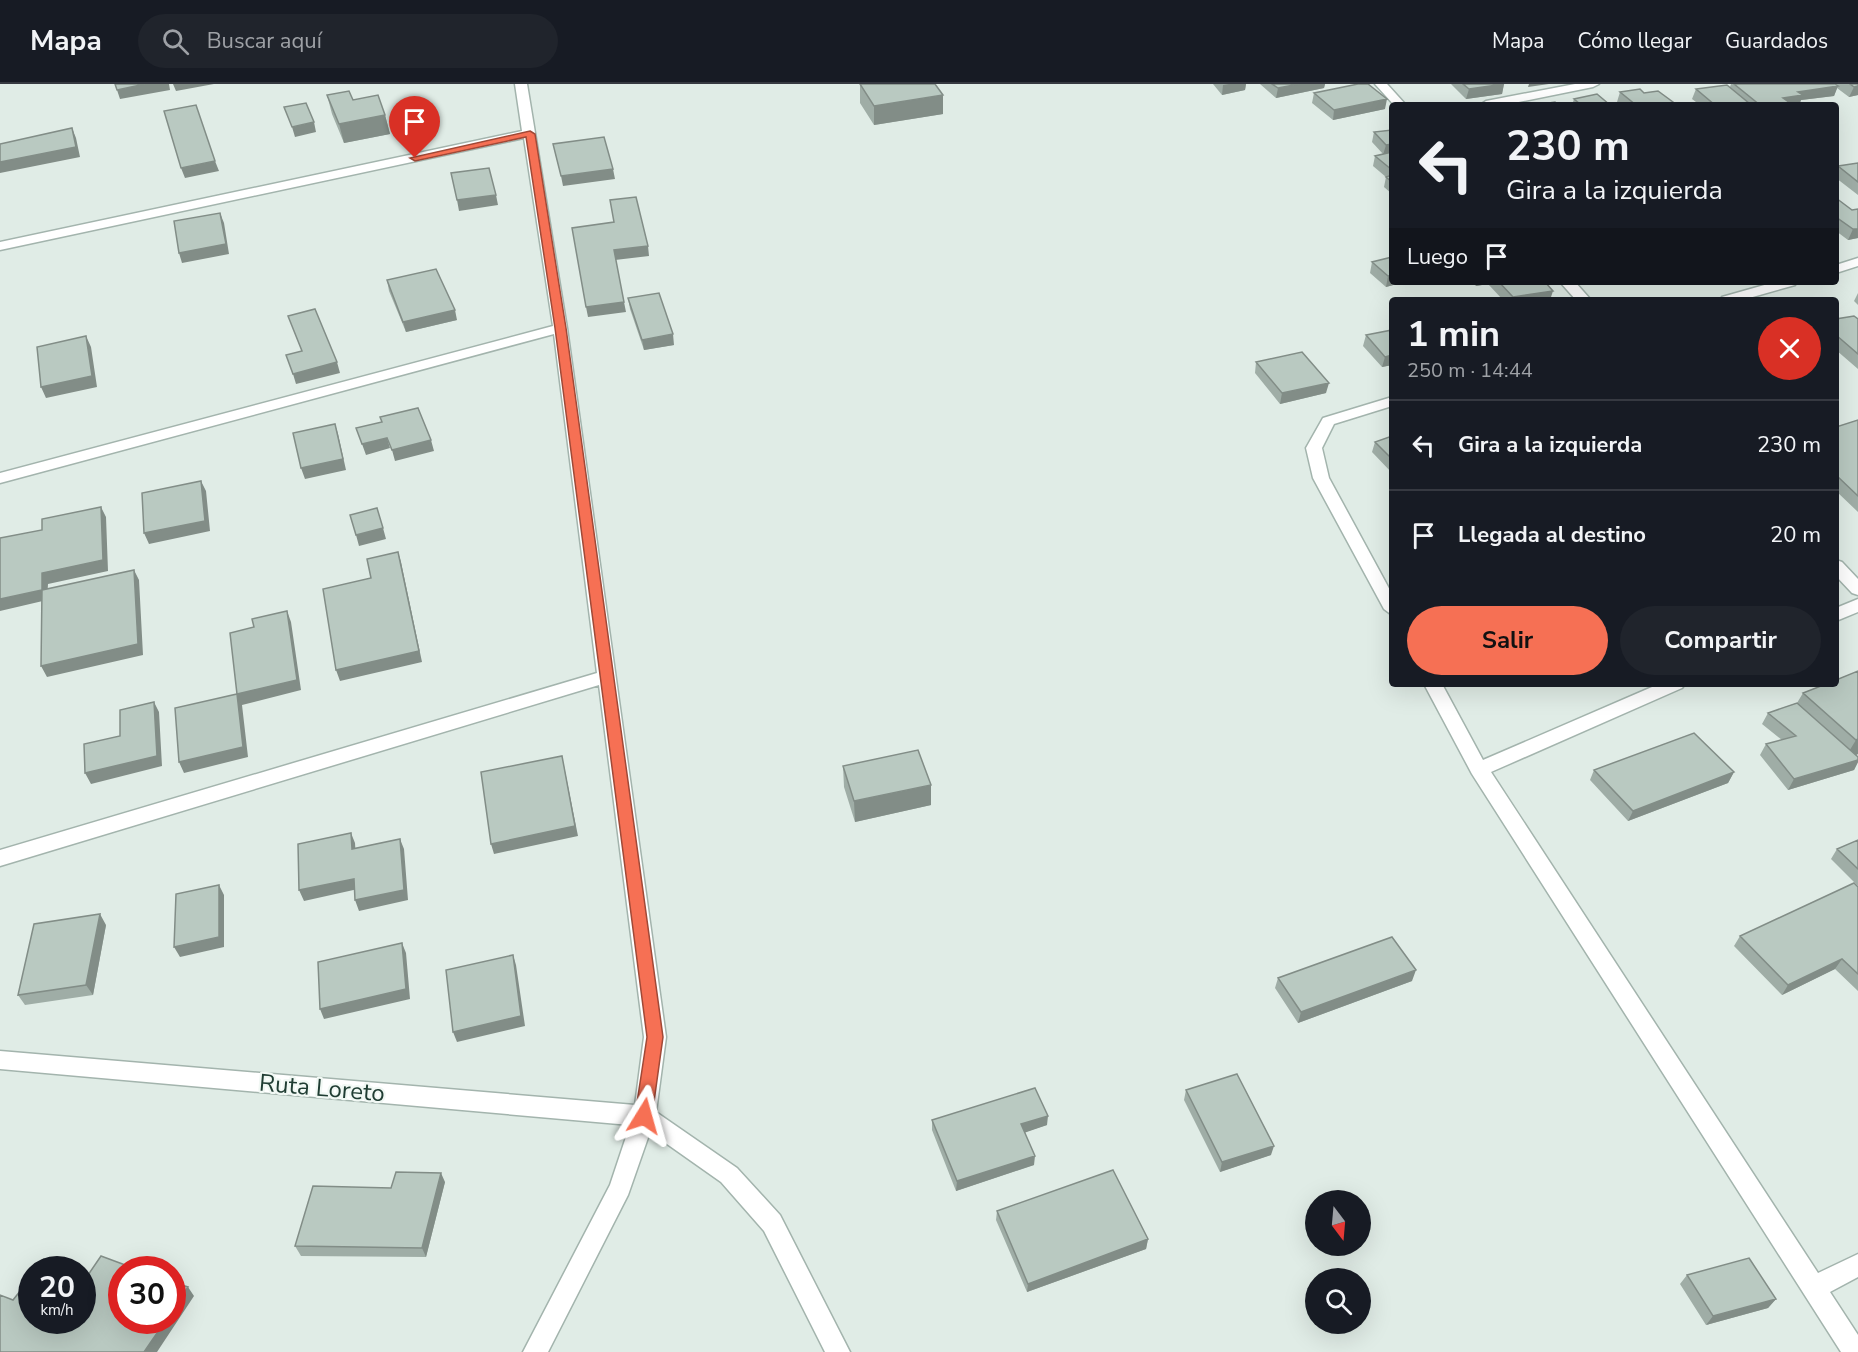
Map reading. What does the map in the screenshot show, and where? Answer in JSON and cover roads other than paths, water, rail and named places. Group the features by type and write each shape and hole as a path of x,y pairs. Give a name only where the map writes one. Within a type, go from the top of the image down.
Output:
{"street":[{"path":"521,84 561,328 655,1037 644,1116 620,1188 535,1352"},
{"path":"1381,84 1397,102"},
{"path":"1501,102 1593,84"},
{"path":"0,246 530,134"},
{"path":"1839,268 1858,262"},
{"path":"1570,285 1581,297"},
{"path":"1738,297 1780,285"},
{"path":"0,478 561,328"},
{"path":"1389,403 1328,421 1314,448 1321,478 1389,603"},
{"path":"1839,569 1858,589"},
{"path":"1839,614 1858,605"},
{"path":"0,858 607,676"},
{"path":"1435,687 1479,769 1855,1352"},
{"path":"1479,769 1669,687"},
{"name":"Ruta Loreto","path":"0,1060 644,1116"},
{"path":"644,1116 729,1175 772,1223 838,1352"},
{"path":"1814,1288 1858,1265"}]}
